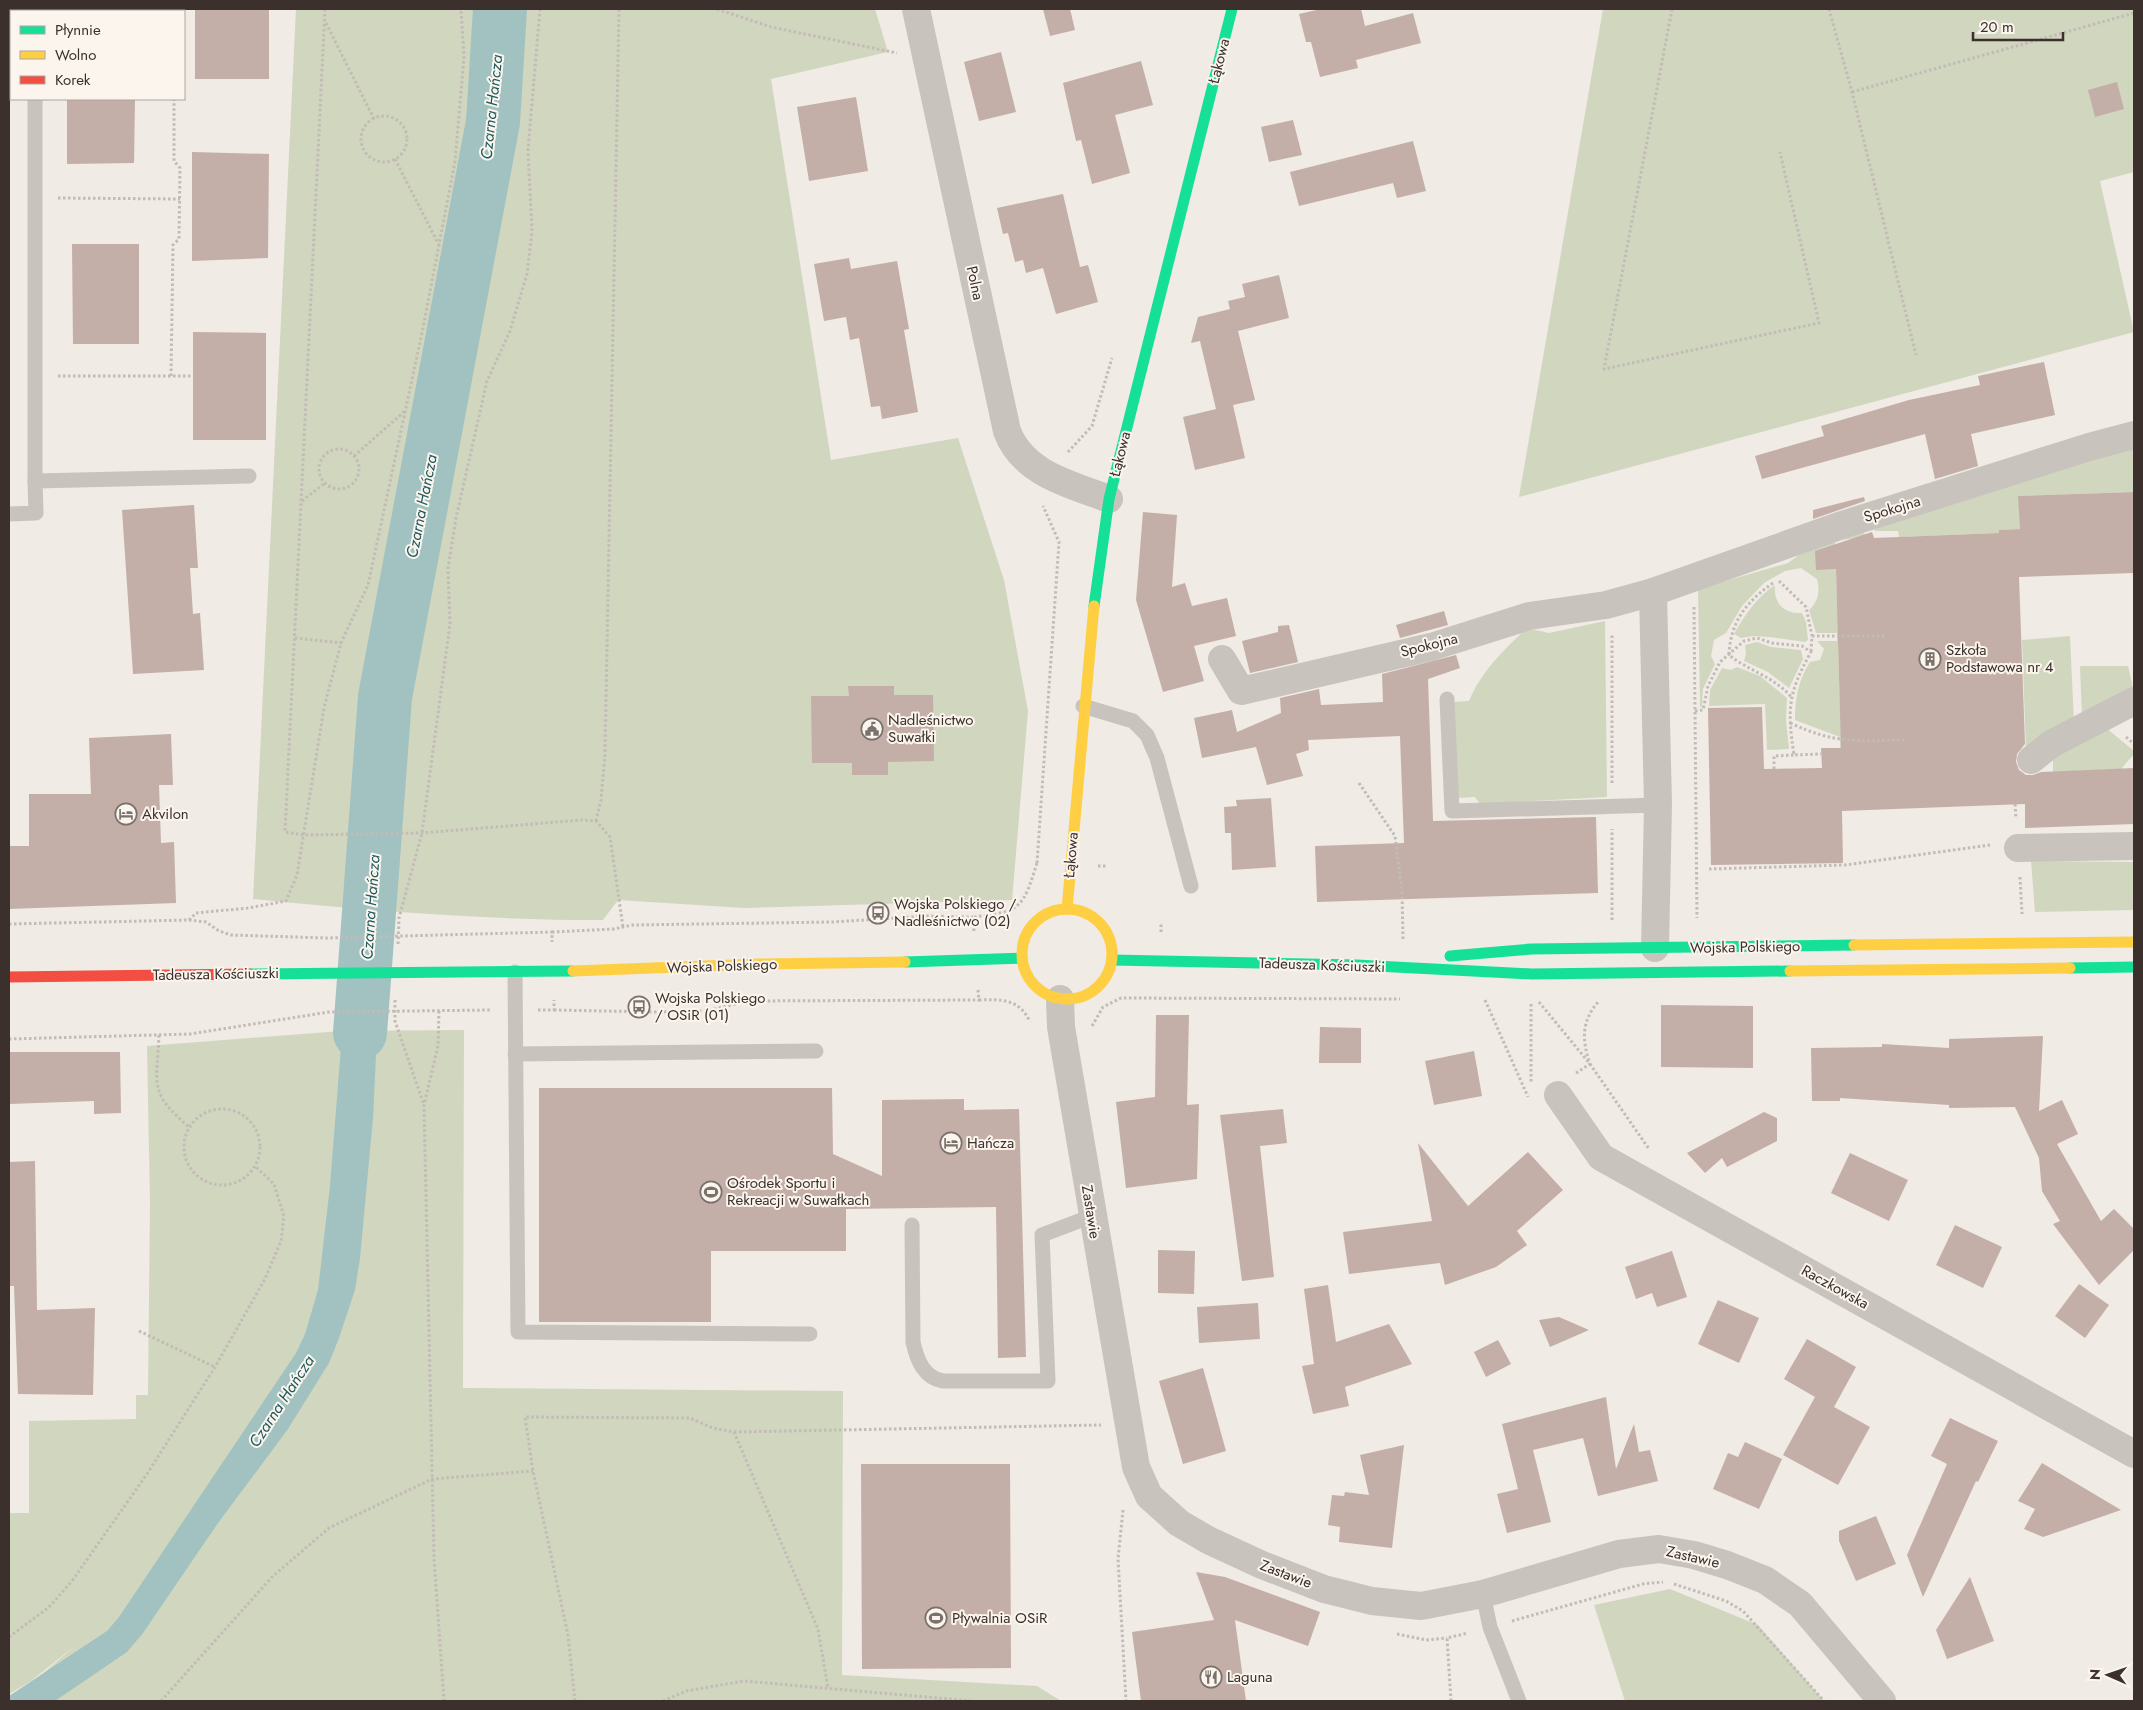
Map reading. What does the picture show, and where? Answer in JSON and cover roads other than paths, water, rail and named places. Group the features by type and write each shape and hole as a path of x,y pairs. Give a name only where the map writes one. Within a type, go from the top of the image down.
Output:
{"street":[{"name":"Polna","path":"916,9 1007,431 1018,454 1029,464 1047,474 1109,499"},
{"name":"Łąkowa","path":"1067,909 1083,706 1096,581 1109,499 1232,9"},
{"name":"Spokojna","path":"1222,659 1241,691 1431,647 1529,616 1606,605 1653,592 1842,525 2089,447 2134,435"},
{"path":"1653,592 1658,805 1655,948"},
{"path":"2031,760 2051,744 2134,701"},
{"path":"2005,846 2134,846"},
{"path":"1067,909 1087,913 1098,921 1107,932 1112,946 1112,960 1104,979 1089,994 1075,998 1060,998 1045,993 1033,984 1025,970 1022,958 1024,940 1032,926 1043,916 1057,910 1067,909"},
{"name":"Wojska Polskiego","path":"1356,965 1517,950 2134,942"},
{"name":"Wojska Polskiego","path":"422,972 626,970 758,964 977,961 1022,958"},
{"name":"Tadeusza Kościuszki","path":"1112,960 1356,965 1532,974"},
{"name":"Wojska Polskiego","path":"1532,974 2134,967"},
{"name":"Tadeusza Kościuszki","path":"9,977 422,972"},
{"name":"Zastawie","path":"1060,998 1061,1028 1130,1441 1136,1467 1150,1496 1178,1523 1262,1566 1324,1589 1372,1601 1421,1606 1483,1594 1618,1554 1659,1549 1694,1555 1728,1565 1764,1580 1800,1604 1882,1701"},
{"name":"Raczkowska","path":"1558,1095 1601,1157 2134,1454"}],"lane":[{"path":"9,514 36,513 34,481 35,100"},
{"path":"34,481 249,476"},
{"path":"1447,699 1452,811 1658,805"},
{"path":"1083,706 1133,721 1148,735 1157,758 1191,886"},
{"path":"515,972 518,1332 810,1334"},
{"path":"515,1054 816,1051"},
{"path":"912,1225 913,1342 916,1355 927,1373 933,1379 943,1381 1048,1381 1042,1234 1092,1216"},
{"path":"1483,1594 1490,1627 1519,1701"}],"water":[{"path":"347,971 380,971 373,1118 360,1258 355,1290 329,1363 288,1429 218,1523 143,1633 127,1652 55,1701 9,1701 9,1696 107,1631 119,1617 296,1353 305,1334 318,1290 330,1186"}],"waterway":[{"name":"Czarna Hańcza","path":"360,1033 385,697 493,122 500,9"}],"place":[{"name":"Szkoła Podstawowa nr 4","path":"1930,659"},
{"name":"Nadleśnictwo Suwałki","path":"872,729"},
{"name":"Akvilon","path":"126,814"},
{"name":"Wojska Polskiego / Nadleśnictwo (02)","path":"878,913"},
{"name":"Wojska Polskiego / OSiR (01)","path":"639,1007"},
{"name":"Hańcza","path":"951,1143"},
{"name":"Ośrodek Sportu i Rekreacji w Suwałkach","path":"711,1192"},
{"name":"Pływalnia OSiR","path":"936,1618"},
{"name":"Laguna","path":"1211,1677"}]}
